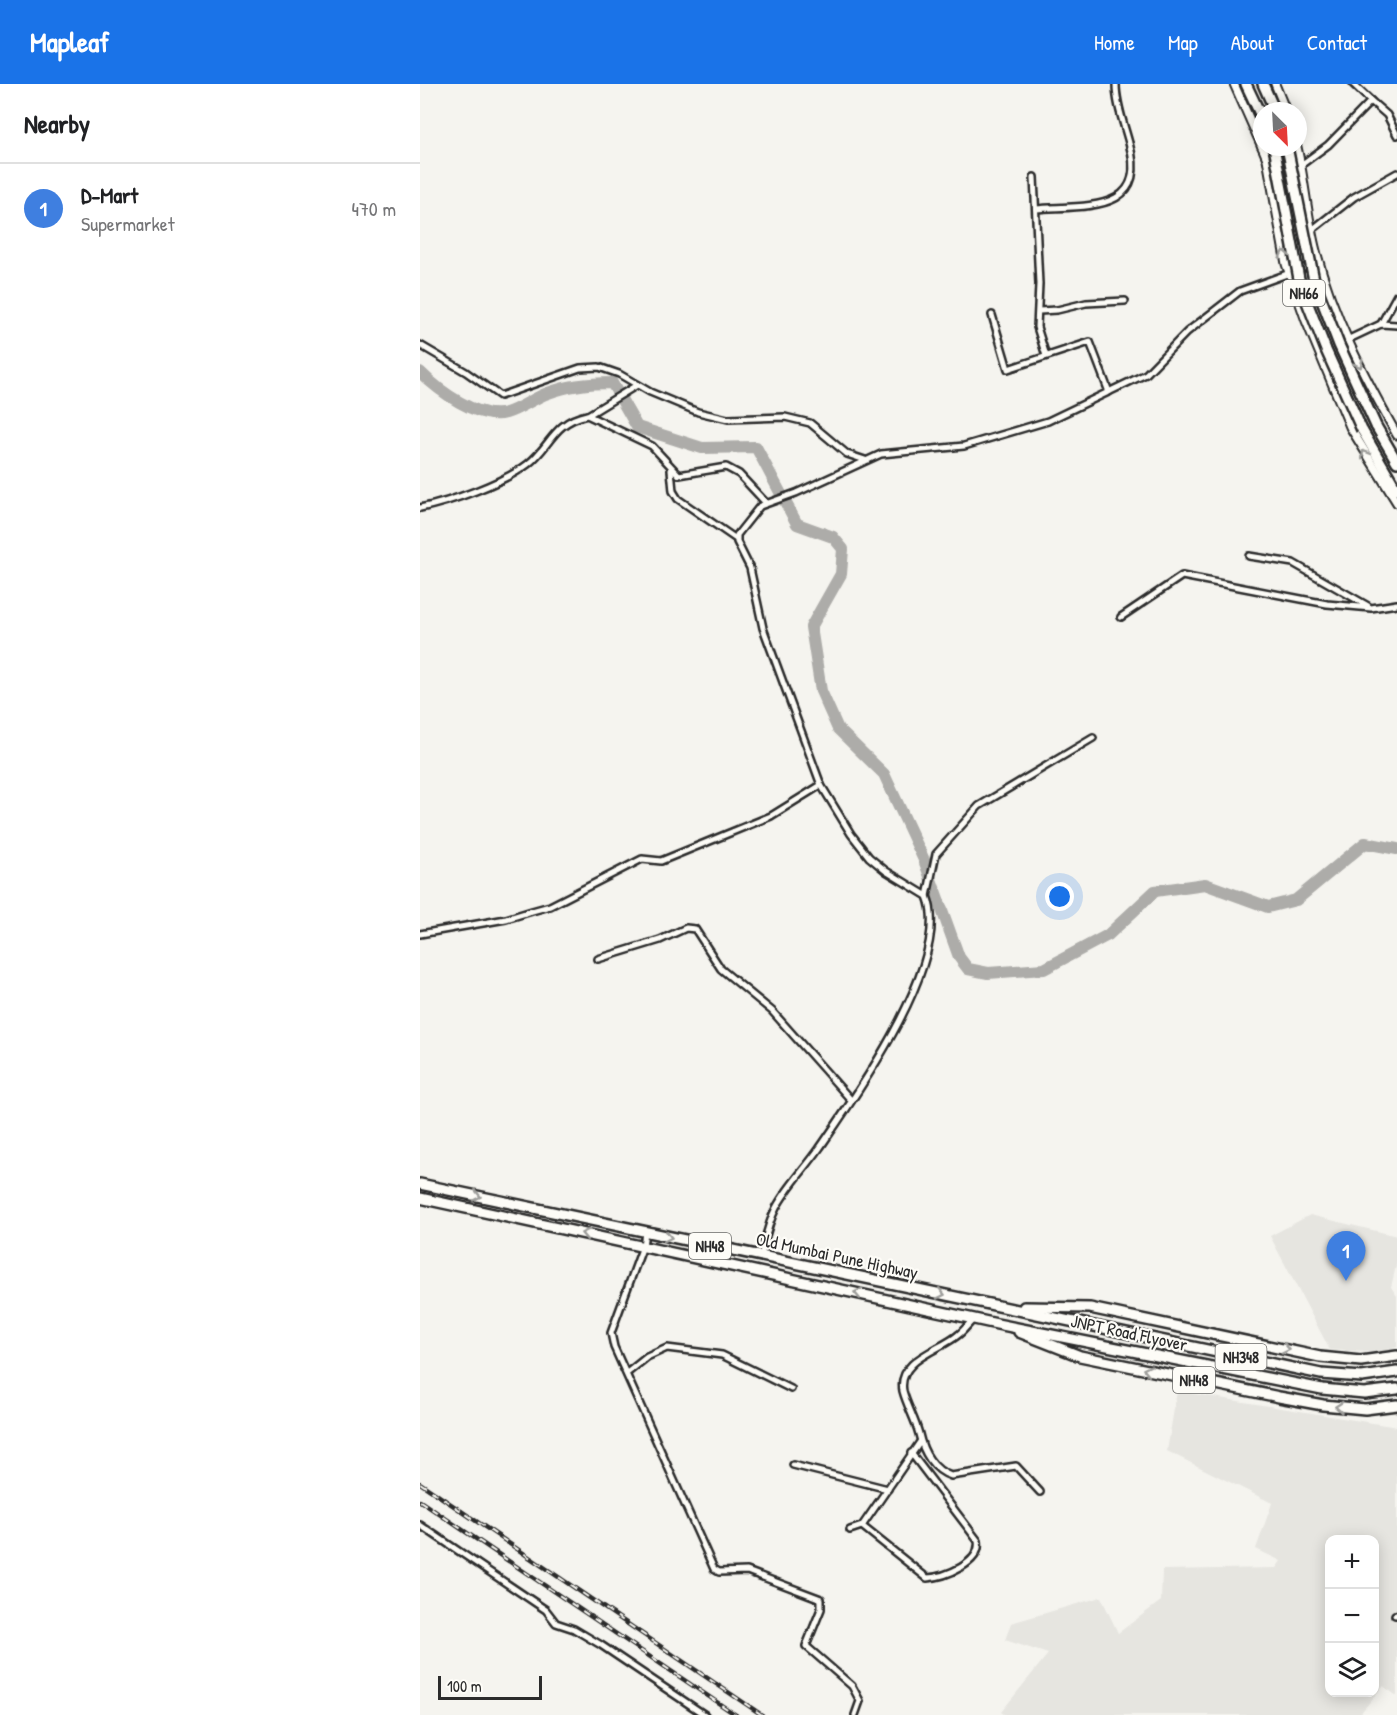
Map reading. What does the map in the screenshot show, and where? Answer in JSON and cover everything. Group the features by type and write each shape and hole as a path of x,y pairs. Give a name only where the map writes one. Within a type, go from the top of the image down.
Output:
{"highway":[{"path":"1246,84 1254,102"},
{"path":"1263,84 1271,102"},
{"name":"NH66","path":"1276,156 1300,284 1326,350 1362,430 1397,490"},
{"name":"NH66","path":"1289,156 1314,280 1339,345 1376,426 1397,462"},
{"name":"Old Mumbai Pune Highway","path":"420,1184 1001,1307"},
{"name":"Old Mumbai Pune Highway","path":"420,1198 997,1324"},
{"name":"JNPT Road Flyover","path":"1001,1307 1321,1374 1362,1377 1397,1372"},
{"name":"NH48","path":"1001,1307 1090,1308 1320,1357 1361,1361 1397,1356"},
{"name":"JNPT Road Flyover","path":"997,1324 1322,1389 1364,1393 1397,1389"},
{"name":"NH48","path":"997,1324 1080,1356 1255,1392 1323,1405 1354,1408 1397,1405"}],"street":[{"path":"1036,209 1106,203 1125,192 1133,181 1135,171 1133,155 1117,100 1116,84"},
{"path":"1234,84 1253,127"},
{"path":"1275,84 1282,102"},
{"path":"1353,84 1387,115 1397,135"},
{"path":"1301,165 1328,145 1371,101"},
{"path":"1266,156 1289,272 1350,427 1397,503"},
{"path":"1299,156 1319,263 1347,340 1397,435"},
{"path":"1312,230 1354,197 1397,172"},
{"path":"1034,177 1038,334 1046,356"},
{"path":"736,539 755,510 865,460 894,451 964,446 1011,434 1048,421 1153,369 1187,332 1240,291 1319,263"},
{"path":"1381,324 1397,295"},
{"path":"1039,311 1057,310 1086,303 1125,301"},
{"path":"993,315 1008,369 1090,342 1109,392"},
{"path":"1347,340 1381,324 1397,326"},
{"path":"420,345 466,372 500,396 580,368 599,367 620,374 670,402 728,419 785,417 805,421 816,426 847,454 865,460"},
{"path":"420,508 449,501 518,471 529,463 561,426 587,416 637,385"},
{"path":"587,416 652,446 671,470 679,475 726,467 739,474 769,502"},
{"path":"671,470 674,491 678,499 736,539 750,568 763,628 821,785 851,834 869,857 886,871 927,893"},
{"path":"1249,556 1293,563 1371,608"},
{"path":"1121,617 1182,576 1327,604 1371,608 1397,604"},
{"path":"761,1256 776,1208 851,1101 886,1046 913,995 931,935 932,919 927,893 936,854 979,806 1093,738"},
{"path":"420,934 506,919 550,906 642,859 661,861 771,816 821,785"},
{"path":"598,958 660,940 686,928 695,929 721,969 772,1011 851,1101"},
{"path":"645,1232 643,1246 611,1333 614,1347 714,1569 719,1572 747,1571 821,1599 821,1609 806,1646 852,1686 860,1701 855,1715"},
{"path":"974,1319 957,1336 922,1355 903,1382 903,1391 920,1442 930,1462 943,1473 951,1476 1016,1466 1040,1492"},
{"path":"627,1373 647,1357 667,1348 722,1354 791,1389"},
{"path":"850,1530 862,1527 920,1442"},
{"path":"862,1527 927,1578 972,1561 978,1552 978,1541 911,1453"},
{"path":"793,1465 888,1489"},
{"path":"420,1525 548,1612 556,1623 574,1629 601,1645 705,1715"}],"shaded area":[{"path":"1310,1215 1397,1236 1397,1262 1391,1287 1397,1296 1397,1347 1380,1353 1330,1350 1270,1236"},
{"path":"1177,1391 1397,1427 1397,1696 1383,1686 1379,1691 1379,1535 1325,1535 1325,1697 1374,1697 1359,1715 1005,1715 1001,1712 1048,1654 1005,1640 1011,1623 1101,1597 1118,1633 1161,1601 1162,1570 1276,1568 1281,1561 1256,1549 1272,1503 1167,1451"}],"waterway":[{"path":"420,372 460,402 495,414 506,413 543,395 564,388 612,383 637,427 702,448 756,447 797,524 833,537 843,549 841,574 811,627 821,691 838,729 884,774 924,860 959,957 968,969 988,973 1044,969 1108,935 1155,891 1205,884 1268,907 1296,900 1365,843 1397,849"}],"railway":[{"path":"420,1483 762,1715"},
{"path":"420,1501 736,1715"}],"place":[{"name":"D-Mart","path":"1346,1281"}]}
